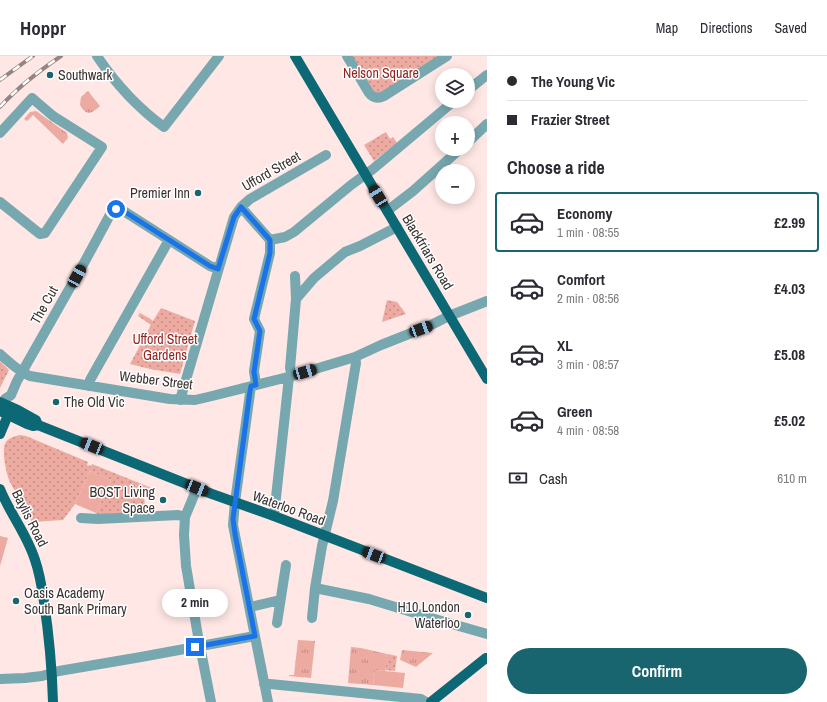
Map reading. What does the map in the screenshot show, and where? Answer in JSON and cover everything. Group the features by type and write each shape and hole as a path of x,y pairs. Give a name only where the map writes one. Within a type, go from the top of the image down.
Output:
{"main road":[{"name":"Blackfriars Road","path":"295,56 487,379"},
{"name":"Waterloo Road","path":"4,408 27,424 33,426 38,425 197,488 487,598"},
{"path":"0,434 4,408"},
{"name":"Baylis Road","path":"0,489 28,540 36,561 45,611 52,672 53,702"},
{"path":"431,702 486,656"}],"street":[{"path":"98,56 129,96 144,111 164,127 218,56"},
{"path":"347,56 369,93 376,98 380,98 447,56"},
{"path":"475,84 487,75"},
{"path":"0,132 32,98 53,116 102,147 45,233 40,234 0,202"},
{"path":"270,240 290,235 445,108"},
{"path":"475,135 487,124"},
{"name":"Ufford Street","path":"180,400 234,217 241,207 250,199 326,155"},
{"path":"387,211 413,192 452,156"},
{"path":"241,207 270,240 270,253 254,319 260,331 233,519 268,702"},
{"name":"The Cut","path":"4,408 5,399 10,395 111,213 116,209 122,210 169,240"},
{"path":"296,299 314,278 345,252 397,227"},
{"path":"89,386 90,380 169,240 210,266 218,269"},
{"path":"274,516 290,376 296,299 295,276"},
{"name":"Webber Street","path":"0,354 27,375 39,378 180,400 195,400 253,386 355,357 487,301"},
{"path":"312,618 315,588 334,494 356,363 355,357"},
{"path":"197,488 185,516 184,530 186,566 211,702"},
{"path":"81,518 98,519 178,515 185,516"},
{"path":"277,624 286,565"},
{"path":"315,588 369,599 487,634"},
{"path":"250,607 280,600"},
{"path":"0,679 25,678 44,675 52,672 133,659 255,636"},
{"path":"264,684 421,698 426,702"}],"green space":[{"name":"Nelson Square","path":"351,56 442,56 380,94 375,94"},
{"path":"88,91 100,106 89,113 82,109 80,105 81,97"},
{"path":"36,111 67,133 68,138 63,144 33,115 27,121 24,119 30,112"},
{"path":"386,132 390,139 393,137 397,143 374,161 364,145"},
{"path":"387,300 397,302 406,314 382,322"},
{"name":"Ufford Street Gardens","path":"161,308 195,321 180,374 130,364 151,325 138,316 140,313 153,321"},
{"path":"0,361 9,370 0,388"},
{"path":"20,435 26,436 88,462 87,465 91,466 92,464 154,489 153,493 147,494 144,498 145,504 150,507 150,511 95,515 111,480 90,471 75,504 63,520 32,522 18,498 20,496 17,491 15,491 9,480 4,461 6,442 12,437"},
{"path":"90,471 111,480 96,513 75,504"},
{"path":"0,536 8,538 0,566"},
{"path":"298,640 315,641 311,678 289,676 294,675"},
{"path":"351,647 387,654 385,671 375,670 373,685 348,683"},
{"path":"402,650 433,653 416,667 400,660"},
{"path":"387,654 397,656 395,671 385,670"},
{"path":"375,670 405,673 403,688 373,685"}],"railway":[{"path":"0,80 33,56"},
{"path":"0,107 29,80 61,56"}],"place":[{"name":"Southwark","path":"50,75"},
{"name":"Premier Inn","path":"198,193"},
{"name":"The Old Vic","path":"56,402"},
{"name":"BOST Living Space","path":"163,500"},
{"name":"Oasis Academy South Bank Primary","path":"16,601"},
{"name":"H10 London Waterloo","path":"468,615"}],"route":[{"path":"116,209 122,210 213,268 218,269 234,217 241,207 270,240 270,253 254,319 260,331 254,372 256,385 251,386 250,391 233,519 255,636 195,647"}]}
